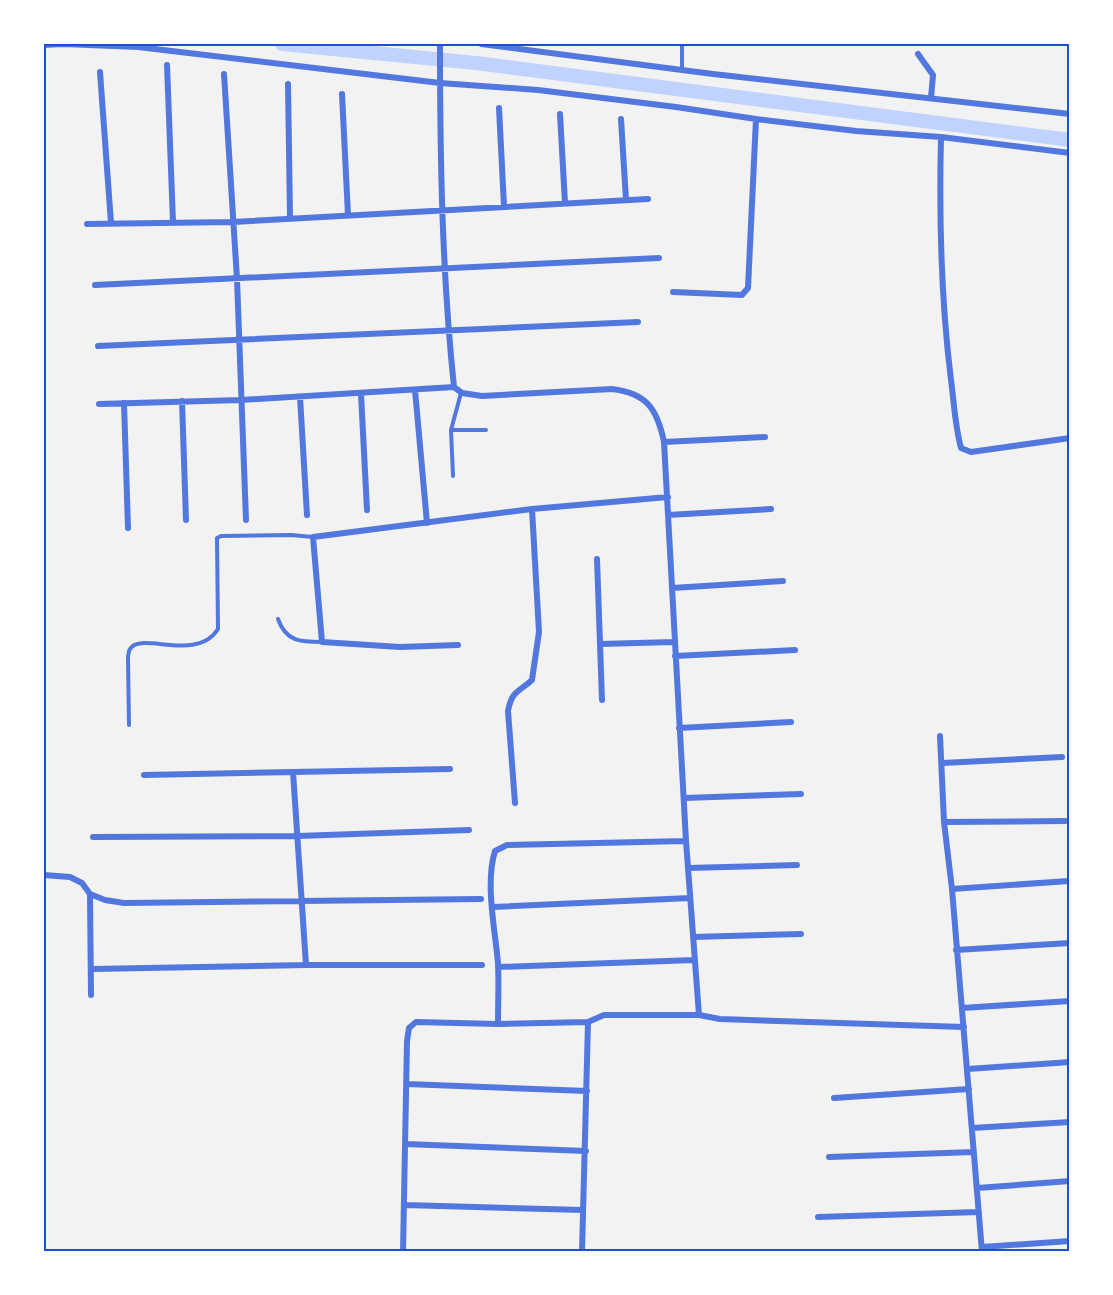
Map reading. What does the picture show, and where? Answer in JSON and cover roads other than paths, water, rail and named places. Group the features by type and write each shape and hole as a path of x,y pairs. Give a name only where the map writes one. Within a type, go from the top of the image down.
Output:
{"street":[{"path":"440,44 445,268 454,387"},
{"path":"481,44 682,70 1070,114"},
{"path":"44,45 138,47 440,83 538,90 856,131 941,137 1070,153"},
{"path":"918,54 933,75 931,98"},
{"path":"167,65 173,222"},
{"path":"100,72 111,223"},
{"path":"224,74 237,279 246,520"},
{"path":"288,84 290,217"},
{"path":"342,94 348,214"},
{"path":"499,108 504,206"},
{"path":"560,114 565,203"},
{"path":"621,119 626,200"},
{"path":"673,292 741,295 748,288 756,119"},
{"path":"941,137 940,183 945,317 961,448 971,452 1070,438"},
{"path":"87,224 233,222 290,217 648,199"},
{"path":"95,285 658,258"},
{"path":"98,346 638,322"},
{"path":"99,404 241,400 454,387 462,393 482,396 628,390 641,396 650,404 664,442 679,728 699,1015"},
{"path":"416,390 427,523"},
{"path":"361,394 367,510"},
{"path":"300,397 307,515"},
{"path":"182,401 186,520"},
{"path":"124,403 128,528"},
{"path":"664,442 765,437"},
{"path":"458,645 418,647 322,642 313,537 532,509 668,497"},
{"path":"515,803 508,711 510,698 518,689 532,680 539,632 532,509"},
{"path":"668,514 771,509"},
{"path":"597,560 602,700"},
{"path":"672,588 783,581"},
{"path":"600,644 674,642"},
{"path":"675,656 795,650"},
{"path":"679,728 791,722"},
{"path":"940,736 944,822 952,889 982,1249 1070,1241"},
{"path":"942,762 1062,757"},
{"path":"144,775 450,768"},
{"path":"293,772 306,965"},
{"path":"684,798 801,794"},
{"path":"944,822 1065,821"},
{"path":"93,837 298,836 470,830"},
{"path":"498,1024 498,967 492,861 495,851 507,845 686,841"},
{"path":"688,868 797,865"},
{"path":"44,875 70,877 82,883 90,894 105,900 124,903 481,899"},
{"path":"952,889 1069,881"},
{"path":"90,894 91,995"},
{"path":"493,907 690,898"},
{"path":"693,937 801,934"},
{"path":"956,950 1070,943"},
{"path":"498,967 694,960"},
{"path":"92,969 482,964"},
{"path":"962,1008 1070,1001"},
{"path":"403,1251 409,1028 416,1022 498,1024 588,1022 597,1016 604,1015 699,1015 720,1019 964,1027"},
{"path":"582,1251 588,1022"},
{"path":"968,1069 1070,1062"},
{"path":"407,1084 587,1091"},
{"path":"834,1098 969,1089"},
{"path":"972,1128 1070,1122"},
{"path":"405,1144 586,1151"},
{"path":"829,1157 974,1152"},
{"path":"977,1188 1070,1181"},
{"path":"405,1205 583,1210"},
{"path":"818,1217 979,1212"}],"lane":[{"path":"682,44 682,70"},
{"path":"453,476 451,430 462,393"},
{"path":"451,430 486,430"},
{"path":"129,725 129,649 141,643 203,644 212,638 218,629 217,538 265,535 313,537"},
{"path":"278,619 287,636 300,641 322,642"}],"waterway":[{"path":"282,44 476,63 1070,140"}]}
